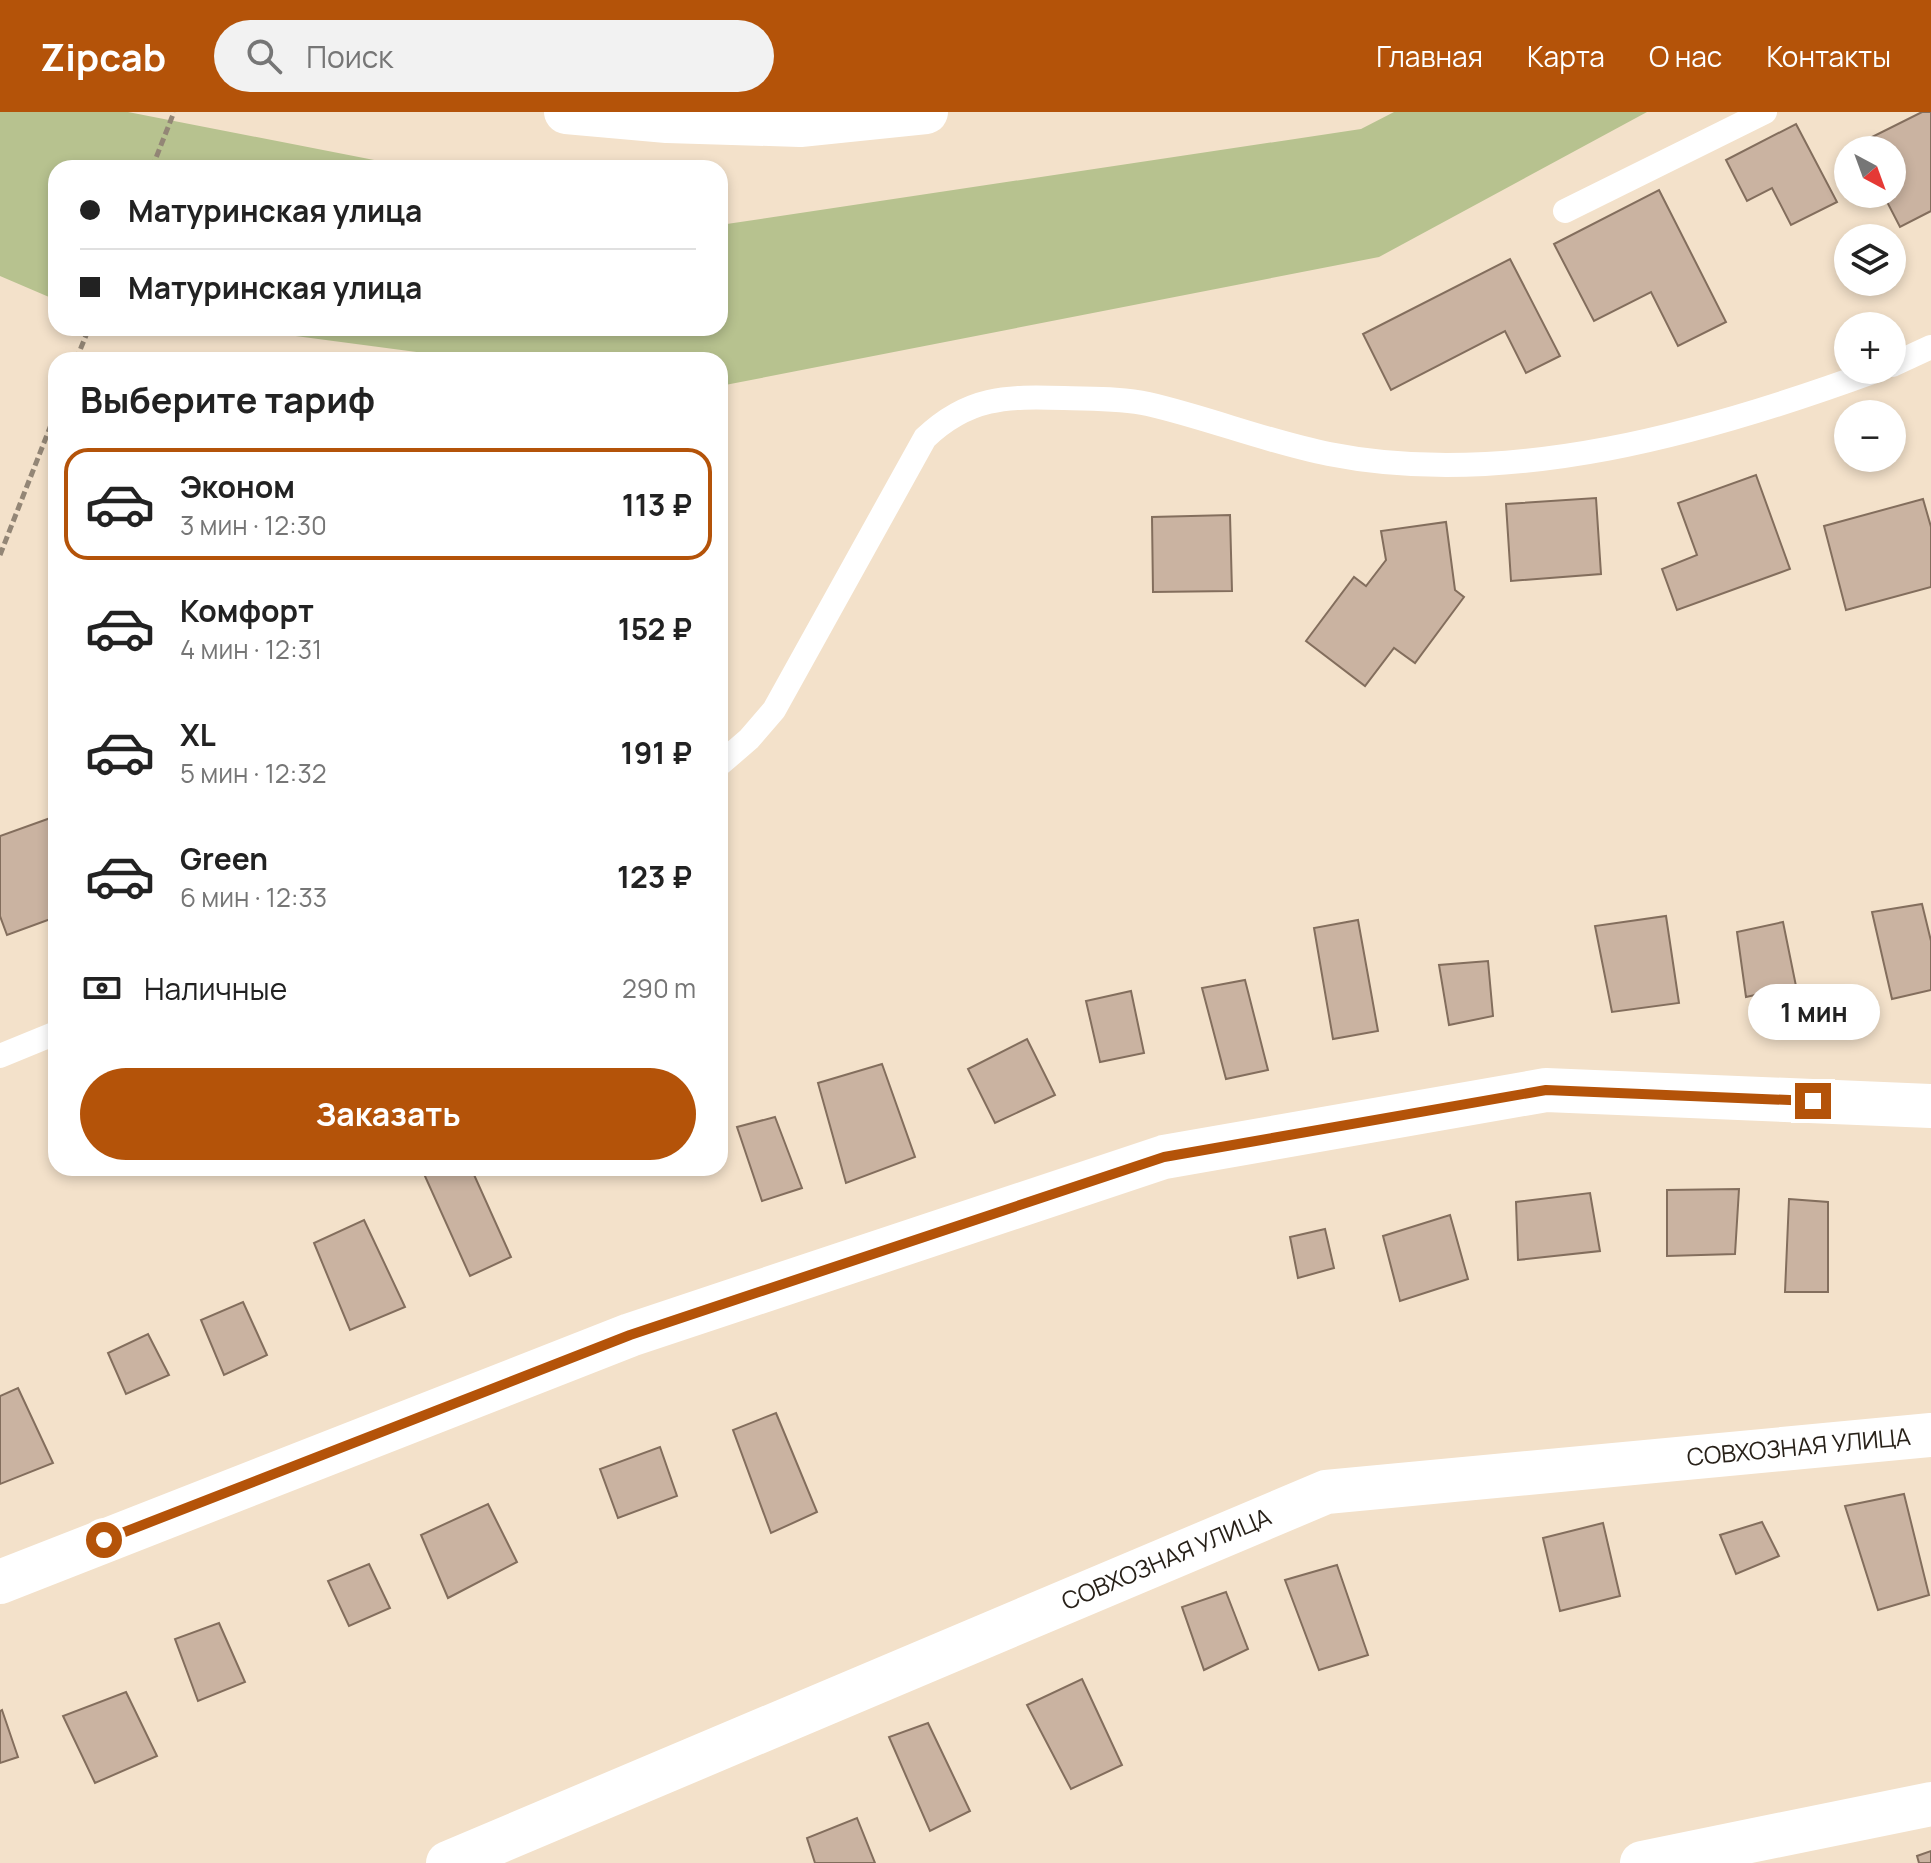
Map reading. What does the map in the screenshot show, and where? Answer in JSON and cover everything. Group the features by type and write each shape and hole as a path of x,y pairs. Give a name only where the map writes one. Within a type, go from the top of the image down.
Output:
{"street":[{"path":"566,112 667,121 800,125 926,112"},
{"path":"0,1582 630,1335 1164,1157 1546,1090 1931,1106"},
{"name":"СОВХОЗНАЯ УЛИЦА","path":"448,1863 1326,1492 1931,1435"},
{"path":"1642,1863 1931,1804"}],"lane":[{"path":"1565,211 1765,112"},
{"path":"1906,359 1931,347"},
{"path":"728,757 774,710 925,438 944,420 983,401 1034,397 1129,401 1327,454 1439,466 1521,464 1668,434 1782,406 1841,384"},
{"path":"0,1056 48,1036"}],"path":[{"path":"155,160 174,112"},
{"path":"0,555 48,432"}],"green space":[{"path":"0,112 128,112 374,160 48,160 48,297 0,276"},
{"path":"1394,112 1647,112 1379,257 728,384 728,352 417,352 296,336 728,336 728,224 1361,129"}],"building":[{"path":"1922,112 1931,112 1931,211 1906,224 1898,224 1890,208 1906,208 1906,136 1874,136"},
{"path":"1796,124 1834,196 1834,204 1791,225 1772,188 1747,201 1726,160"},
{"path":"1659,190 1726,322 1678,346 1651,292 1594,321 1554,244"},
{"path":"1510,259 1560,356 1526,373 1505,331 1391,390 1363,334"},
{"path":"1756,475 1790,569 1677,610 1662,569 1697,555 1678,503"},
{"path":"1596,498 1601,574 1511,581 1506,504"},
{"path":"1923,499 1931,527 1931,587 1846,610 1824,526"},
{"path":"1230,515 1232,591 1153,592 1152,517"},
{"path":"1446,522 1455,590 1464,597 1415,663 1394,648 1365,686 1306,641 1354,577 1366,586 1386,560 1381,531"},
{"path":"48,819 48,920 7,935 0,916 0,836"},
{"path":"1922,904 1931,941 1931,990 1892,999 1872,912"},
{"path":"1666,916 1679,1003 1612,1012 1595,926"},
{"path":"1358,920 1378,1031 1333,1039 1314,928"},
{"path":"1783,922 1796,986 1746,997 1737,932"},
{"path":"1488,961 1493,1016 1449,1025 1439,965"},
{"path":"1245,980 1268,1070 1226,1079 1202,988"},
{"path":"1131,991 1144,1053 1100,1062 1086,1001"},
{"path":"1027,1039 1055,1095 995,1123 968,1069"},
{"path":"882,1064 915,1157 846,1183 818,1083"},
{"path":"775,1117 802,1188 762,1201 737,1127"},
{"path":"425,1176 475,1176 511,1257 470,1276"},
{"path":"1739,1189 1735,1254 1667,1256 1667,1190"},
{"path":"1590,1193 1600,1251 1518,1260 1516,1202"},
{"path":"1789,1199 1828,1202 1828,1292 1785,1292"},
{"path":"1450,1215 1468,1279 1400,1301 1383,1236"},
{"path":"364,1220 405,1307 350,1330 314,1243"},
{"path":"1325,1229 1334,1268 1298,1278 1290,1237"},
{"path":"243,1302 267,1355 224,1375 201,1320"},
{"path":"148,1334 169,1375 126,1394 108,1353"},
{"path":"18,1388 53,1463 0,1484 0,1396"},
{"path":"776,1413 817,1512 771,1533 733,1430"},
{"path":"660,1447 677,1496 618,1518 600,1469"},
{"path":"1904,1494 1929,1595 1878,1610 1845,1506"},
{"path":"488,1504 517,1562 448,1598 421,1535"},
{"path":"1762,1522 1779,1556 1736,1574 1720,1535"},
{"path":"1603,1523 1620,1596 1560,1611 1543,1538"},
{"path":"369,1564 390,1608 349,1626 328,1581"},
{"path":"1337,1565 1368,1655 1319,1670 1285,1580"},
{"path":"1226,1592 1248,1649 1204,1670 1182,1607"},
{"path":"219,1623 245,1682 198,1701 175,1639"},
{"path":"1082,1679 1122,1765 1071,1789 1027,1705"},
{"path":"126,1692 157,1756 95,1783 63,1716"},
{"path":"0,1711 18,1757 0,1763"},
{"path":"928,1723 970,1811 930,1831 889,1737"},
{"path":"857,1818 875,1863 815,1863 807,1838"},
{"path":"1931,1851 1931,1863 1919,1863 1917,1856"}],"route":[{"path":"104,1540 630,1335 1164,1157 1546,1090 1813,1101"}]}
